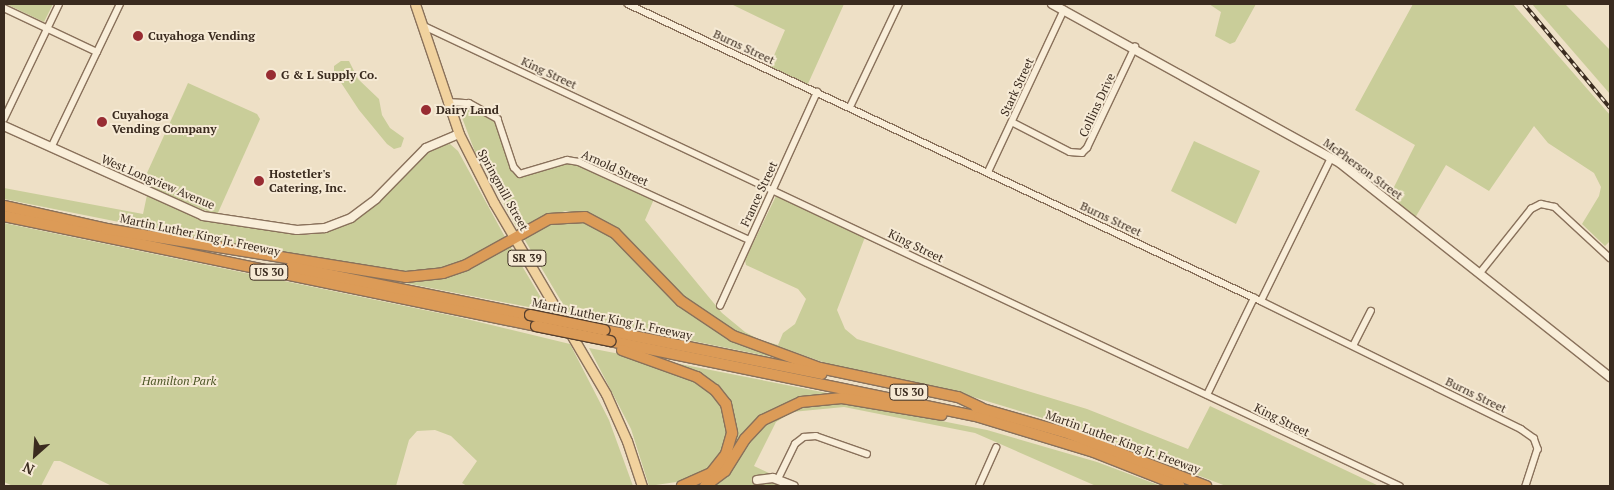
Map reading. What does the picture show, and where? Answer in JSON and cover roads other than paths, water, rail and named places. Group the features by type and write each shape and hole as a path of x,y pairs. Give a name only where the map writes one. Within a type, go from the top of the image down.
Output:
{"highway":[{"name":"Martin Luther King Jr. Freeway","path":"4,206 982,408 1086,439 1206,486"},
{"name":"Martin Luther King Jr. Freeway","path":"4,216 463,311 537,329 954,411 1094,452 1180,486"},
{"path":"106,228 406,277 443,273 466,265 514,236 559,216 585,217 614,233 681,301 733,336 820,368 958,397 982,408"},
{"path":"612,344 692,374 715,390 726,404 732,433 726,454 711,473 682,486"},
{"path":"705,486 725,471 745,439 763,420 791,404 823,398 854,399 969,421 1094,452"}],"main road":[{"name":"Springmill Street","path":"415,4 459,134 514,236 606,394 642,486"}],"street":[{"path":"4,119 59,4"},
{"path":"51,148 120,4"},
{"name":"Burns Street","path":"628,4 1261,301 1529,434 1537,442 1538,455 1526,486"},
{"path":"850,107 899,4"},
{"name":"McPherson Street","path":"1052,4 1135,47 1331,158 1480,273 1610,377"},
{"path":"4,8 97,52"},
{"name":"Stark Street","path":"988,172 1064,10"},
{"name":"King Street","path":"422,25 773,188 1400,486"},
{"name":"Collins Drive","path":"1012,122 1070,152 1084,152 1135,47"},
{"name":"France Street","path":"720,306 817,92"},
{"name":"Arnold Street","path":"447,102 469,102 498,119 512,162 520,174 567,160 579,162 749,240"},
{"name":"West Longview Avenue","path":"4,126 203,216 308,230 351,218 370,204 426,148 459,134"},
{"path":"1261,301 1331,158"},
{"path":"1480,273 1531,209 1541,204 1562,213 1610,258"},
{"path":"1207,395 1254,298"},
{"path":"1353,346 1371,311"},
{"path":"778,479 795,444 804,436 816,436 867,454"},
{"path":"978,486 996,448"},
{"path":"757,480 778,479 794,486"}],"railway":[{"path":"1524,4 1610,108"}],"place":[{"name":"Cuyahoga Vending","path":"138,36"},
{"name":"G & L Supply Co.","path":"271,75"},
{"name":"Dairy Land","path":"426,110"},
{"name":"Cuyahoga Vending Company","path":"102,122"},
{"name":"Hostetler's Catering, Inc.","path":"259,181"}],"park label":[{"name":"Hamilton Park","path":"179,381"}]}
